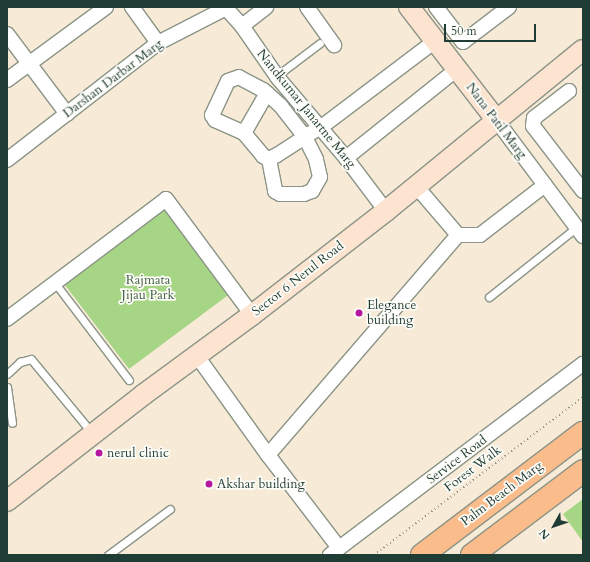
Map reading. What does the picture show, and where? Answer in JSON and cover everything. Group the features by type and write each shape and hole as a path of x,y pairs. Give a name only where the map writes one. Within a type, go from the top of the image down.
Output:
{"main road":[{"name":"Palm Beach Marg","path":"422,555 583,433"},
{"path":"472,555 583,471"}],"street":[{"path":"7,80 106,7"},
{"path":"132,7 158,43"},
{"path":"242,26 266,7"},
{"path":"307,7 327,44"},
{"name":"Nana Patil Marg","path":"408,7 580,231"},
{"path":"436,7 463,42 509,7"},
{"name":"Darshan Darbar Marg","path":"9,153 67,114 158,43 226,8"},
{"name":"Nandkumar Janartne Marg","path":"226,8 242,26 278,78 346,158 386,211"},
{"path":"7,34 67,114"},
{"path":"269,159 320,128 435,41"},
{"name":"Sector 6 Nerul Road","path":"7,501 92,434 252,315 386,211 583,50"},
{"path":"346,158 456,70"},
{"path":"239,77 267,93 281,106 306,137 316,158 320,177 312,191 304,194 280,194 275,190 269,159 263,156 244,133 215,120 212,114 228,80 239,77"},
{"path":"569,91 534,118 533,126 583,191"},
{"path":"244,133 267,93"},
{"path":"268,455 458,235 480,235 545,185"},
{"path":"416,186 458,235"},
{"path":"7,319 166,199 252,315"},
{"path":"197,356 335,552"},
{"name":"Service Road","path":"335,552 583,364"}],"lane":[{"path":"278,78 283,72 327,44"},
{"path":"489,296 580,231"},
{"path":"55,283 129,380"},
{"path":"7,374 20,362 31,359 92,434"},
{"path":"7,387 12,423"},
{"path":"108,555 170,509"}],"path":[{"name":"Forest Walk","path":"374,555 583,397"}],"green space":[{"name":"Rajmata Jijau Park","path":"167,208 231,293 129,369 65,285"},
{"path":"583,499 583,542 563,514"}],"place":[{"name":"Elegance building","path":"359,313"},
{"name":"nerul clinic","path":"99,453"},
{"name":"Akshar building","path":"209,484"}]}
